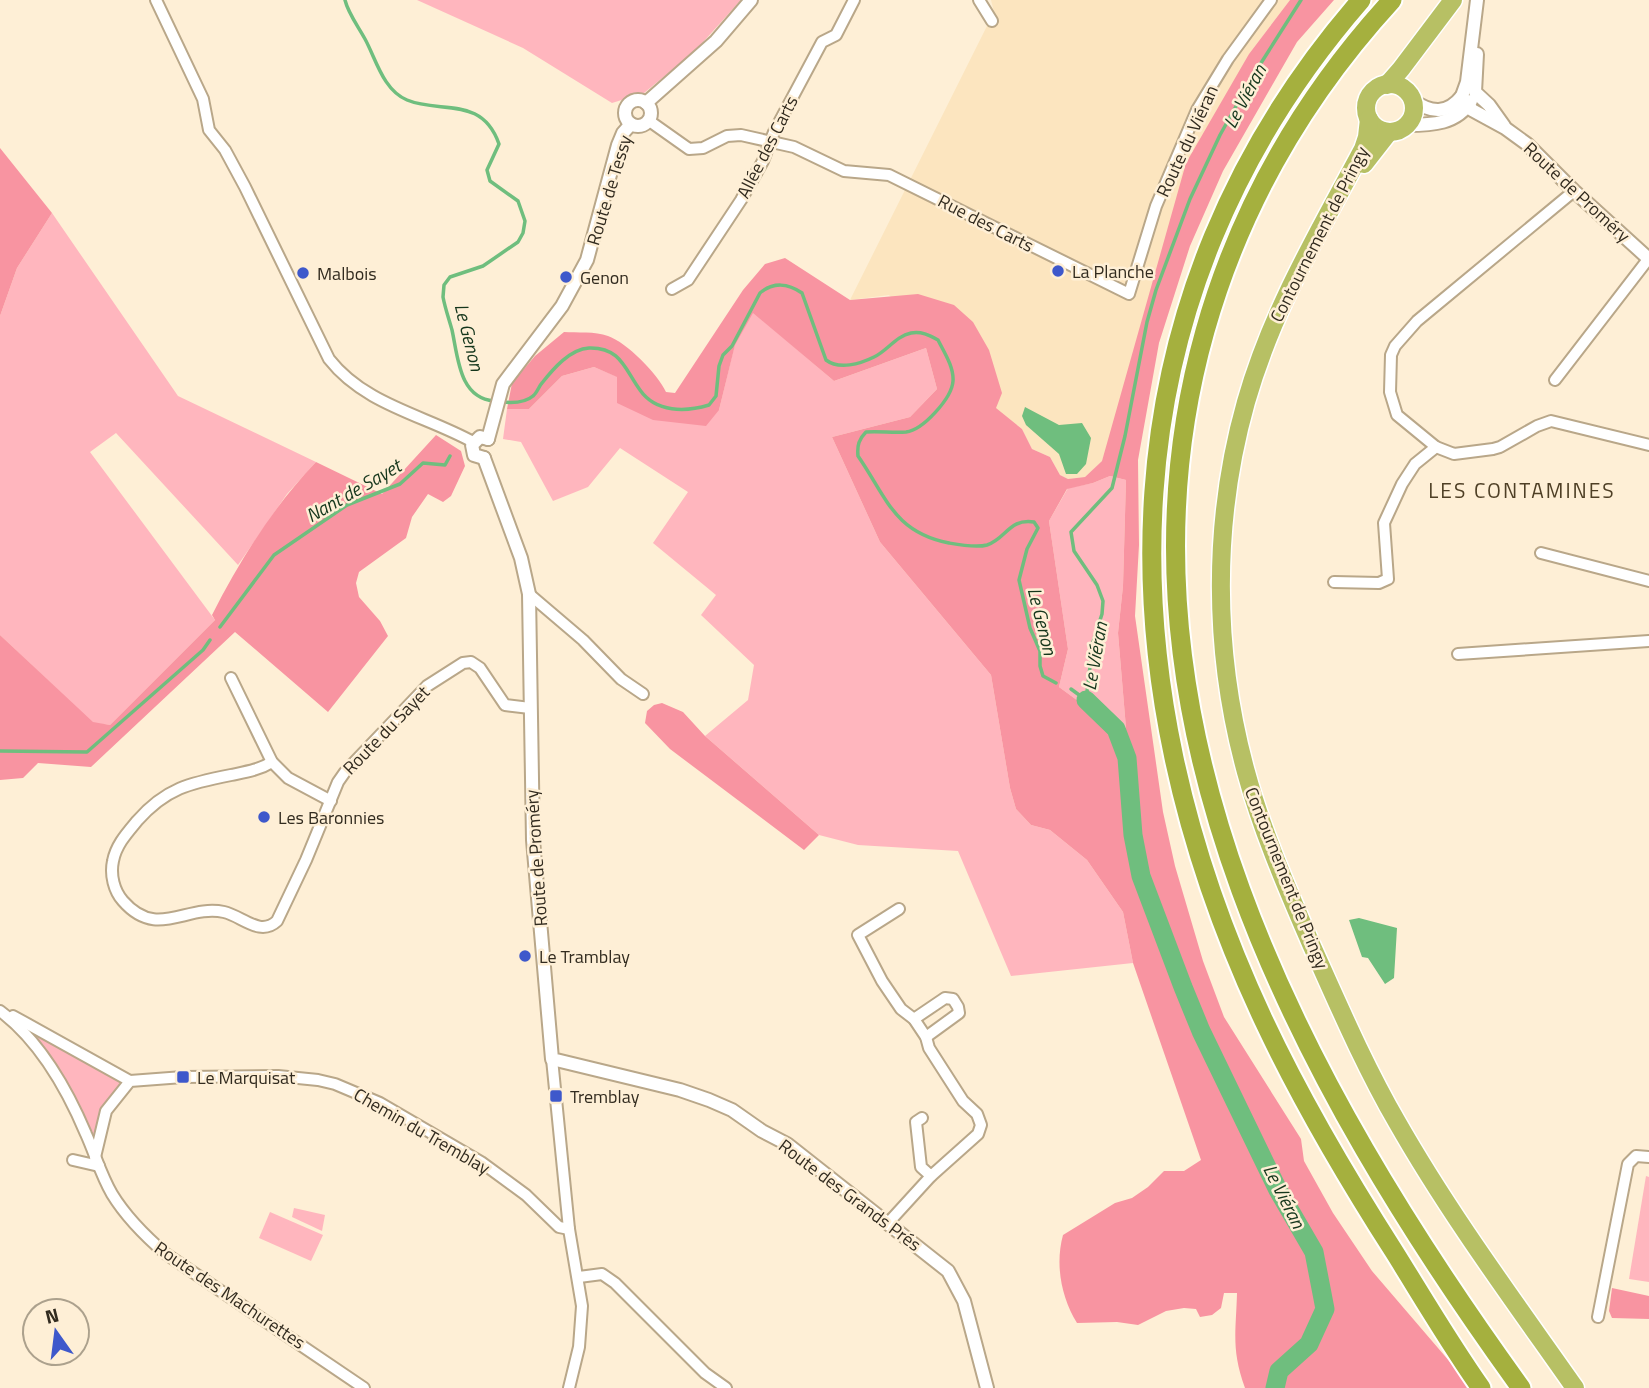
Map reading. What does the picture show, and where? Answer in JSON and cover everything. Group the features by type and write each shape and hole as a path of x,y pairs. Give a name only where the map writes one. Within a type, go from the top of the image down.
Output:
{"highway":[{"path":"1361,0 1315,55 1270,122 1230,197 1195,281 1163,408 1153,490 1152,575 1156,651 1171,744 1194,834 1224,925 1263,1019 1308,1110 1350,1183 1480,1388"},
{"path":"1392,0 1349,50 1303,114 1260,189 1223,273 1198,355 1182,443 1175,543 1178,629 1192,718 1208,786 1231,864 1270,964 1317,1063 1377,1169 1453,1290 1521,1388"},
{"name":"Contournement de Pringy","path":"1453,0 1401,69 1387,85 1375,90 1369,97 1369,119 1363,149 1279,307 1254,375 1228,484 1222,548 1222,624 1230,702 1246,773 1269,843 1341,1011 1413,1150 1457,1220 1576,1388"},
{"name":"Contournement de Pringy","path":"1369,119 1378,129 1389,132 1407,125 1412,116 1413,71 1435,23"},
{"path":"1387,85 1400,86 1411,98"},
{"name":"Contournement de Pringy","path":"1389,132 1367,158 1299,286 1270,353 1250,421 1237,484 1230,559 1232,640 1241,712 1256,775 1277,839 1350,1010 1383,1078 1458,1205 1586,1388"},
{"path":"1396,1256 1494,1388"}],"street":[{"path":"156,0 203,99 209,130 225,150 245,187 329,359 349,382 378,400 473,442"},
{"path":"646,103 716,41 751,0"},
{"name":"Allée des Carts","path":"672,289 688,280 741,200 763,162 822,42 835,35 854,0"},
{"path":"979,0 992,21"},
{"name":"Route du Viéran","path":"1129,294 1156,206 1197,110 1228,59 1271,0"},
{"path":"1407,125 1444,122 1455,117 1468,98 1470,52 1478,0"},
{"path":"1411,98 1430,110 1440,111 1468,98"},
{"name":"Route de Proméry","path":"1468,98 1534,150 1574,191 1649,258 1555,380"},
{"path":"637,100 646,103 650,110 648,120 640,126 631,124 625,112 629,104 637,100"},
{"name":"Rue des Carts","path":"648,120 689,149 703,148 721,138 734,135 799,149 844,171 881,173 898,178 1129,294"},
{"name":"Route de Tessy","path":"488,439 500,391 518,362 562,306 592,249 618,145 631,124"},
{"path":"1574,191 1424,315 1395,346 1389,363 1392,404 1397,415 1436,447 1454,454 1500,447 1537,425 1551,421 1649,445"},
{"path":"480,437 488,439 492,452 484,458 474,455 473,442 480,437"},
{"path":"1334,582 1379,583 1388,579 1384,523 1402,484 1415,464 1436,447"},
{"name":"Route de Proméry","path":"484,458 521,558 529,594 533,840 569,1229 582,1306 582,1328 569,1388"},
{"path":"1541,553 1649,581"},
{"path":"529,594 583,640 621,679 643,694"},
{"path":"1458,654 1649,640"},
{"name":"Route du Sayet","path":"271,762 258,769 200,782 168,793 149,808 119,844 111,870 120,897 130,908 141,916 164,920 218,911 261,927 269,927 277,920 341,777 427,686 463,663 471,662 477,666 505,705 530,708"},
{"path":"231,678 271,762 288,778 331,801"},
{"path":"889,1222 931,1176 978,1133 981,1125 977,1114 962,1101 914,1019 901,1009 882,981 858,935 899,909"},
{"path":"914,1019 945,998 953,999 959,1013 926,1037"},
{"path":"2,1012 130,1082 106,1111 97,1161 74,1160"},
{"name":"Route des Machurettes","path":"2,1012 32,1042 46,1061 72,1104 122,1210 154,1244 364,1388"},
{"name":"Route des Grands Prés","path":"552,1059 680,1090 732,1110 787,1144 944,1267 960,1289 970,1317 987,1388"},
{"name":"Chemin du Tremblay","path":"130,1082 183,1077 252,1076 300,1078 335,1084 380,1103 458,1147 506,1179 559,1227 569,1229"},
{"path":"922,1118 916,1122 921,1167 931,1176"},
{"path":"1598,1317 1628,1164 1636,1156 1649,1157"},
{"path":"579,1278 590,1274 602,1275 615,1283 705,1373 726,1388"}],"shaded area":[{"path":"417,0 741,0 695,51 644,93 612,103 523,48"},
{"path":"991,0 1290,0 1249,54 1102,461 1085,477 1068,479 1060,475 1050,457 1032,449 1022,429 995,408 889,295 850,300 994,12"},
{"path":"1290,0 1334,0 1297,42 1223,171 1190,246 1159,343 1138,460 1139,545 1135,616 1163,812 1175,866 1203,961 1224,1017 1301,1139 1304,1161 1333,1213 1372,1271 1462,1376 1469,1388 1245,1388 1236,1351 1237,1293 1224,1293 1221,1308 1212,1315 1200,1317 1196,1309 1184,1308 1166,1311 1138,1325 1117,1322 1077,1323 1071,1313 1061,1280 1063,1235 1115,1203 1132,1198 1164,1171 1184,1171 1201,1160 1133,963 1123,912 1087,860 1050,830 1031,825 1016,809 991,675 880,542 832,437 910,417 937,389 926,348 834,381 753,313 735,345 719,410 706,426 653,420 617,403 617,377 594,367 562,376 529,409 507,409 512,383 535,356 564,332 597,333 615,339 641,360 666,392 675,393 743,290 765,264 785,258 850,300 918,294 954,305 973,322 989,350 1002,393 996,408 1022,429 1032,449 1050,457 1060,475 1068,479 1085,477 1102,461 1186,163 1249,54","holes":["1110,476 1126,480 1123,586 1118,633 1126,728 1100,717 1059,687 1068,649 1049,521 1067,489"]},
{"path":"0,148 52,213 17,268 0,316"},
{"path":"52,213 178,396 316,462 287,494 238,565 116,433 90,452 215,620 110,725 93,723 0,635 0,316 17,268"},
{"path":"753,312 834,381 926,348 937,389 910,417 832,437 880,542 991,675 1016,809 1031,825 1050,830 1087,860 1123,912 1133,963 1011,976 958,851 858,845 819,835 705,736 748,700 754,665 701,615 716,595 653,543 688,492 620,448 588,487 553,501 521,442 503,439 507,409 529,409 562,376 594,367 719,410 735,344"},
{"path":"1025,407 1059,425 1082,423 1091,438 1086,464 1077,474 1066,474 1059,454 1026,425 1022,416"},
{"path":"436,435 461,451 465,466 451,496 443,502 428,494 412,517 406,538 359,572 356,583 359,597 380,621 388,636 328,712 235,632 91,767 38,763 23,778 0,780 0,635 93,722 110,725 215,620 212,615 246,554 286,497 316,462 382,494"},
{"path":"1110,476 1126,480 1123,586 1118,633 1126,728 1100,717 1059,687 1068,649 1049,521 1068,488"},
{"path":"662,703 683,712 705,736 819,835 804,850 670,749 645,723 647,711"},
{"path":"1359,918 1397,928 1394,978 1385,984 1368,958 1362,957 1349,920"},
{"path":"24,1027 119,1081 95,1139"},
{"path":"1646,1176 1649,1177 1649,1282 1629,1279"},
{"path":"294,1208 325,1215 322,1231 292,1217"},
{"path":"270,1212 323,1235 311,1261 259,1238"},
{"path":"1612,1288 1649,1296 1649,1319 1612,1318 1609,1311"}],"waterway":[{"name":"Le Genon","path":"345,0 381,73 392,89 407,100 420,104 471,112 482,118 492,129 499,144 487,170 490,181 518,201 525,221 523,233 518,242 483,266 450,277 444,285 443,297 462,374 474,392 482,398 494,401"},
{"name":"Le Viéran","path":"1086,700 1093,642 1102,614 1103,601 1097,585 1074,551 1071,532 1112,488 1147,322 1190,199 1220,135 1254,74 1301,0"},
{"name":"Le Genon","path":"502,402 518,402 530,398 562,361 575,352 589,348 608,351 621,361 640,390 654,403 672,409 709,405 716,396 723,355 732,346 760,293 775,286 791,287 802,293 826,360 837,365 862,362 911,333 922,333 938,340 952,370 953,381 948,396 928,419 913,430 866,432 859,442 858,456 894,511 904,522 930,538 958,545 983,546 1019,523 1034,522 1038,528 1027,549 1019,580 1030,628 1040,651 1043,676 1056,683"},
{"name":"Nant de Sayet","path":"220,627 274,555 347,505 400,484 423,463 445,465 450,456"},
{"name":"Nant de Sayet","path":"0,751 87,752 203,650 210,640"},
{"name":"Le Genon","path":"1071,689 1086,700"},
{"name":"Le Viéran","path":"1086,700 1116,729 1127,758 1133,835 1141,876 1201,1031 1278,1190 1314,1252 1325,1309 1309,1344 1279,1371 1275,1388"}],"place":[{"name":"La Planche","path":"1058,271"},
{"name":"Malbois","path":"303,273"},
{"name":"Genon","path":"566,277"},
{"name":"Les Baronnies","path":"264,817"},
{"name":"Le Tramblay","path":"525,956"},
{"name":"Le Marquisat","path":"183,1077"},
{"name":"Tremblay","path":"556,1096"}],"district":[{"name":"LES CONTAMINES","path":"1522,490"}]}
